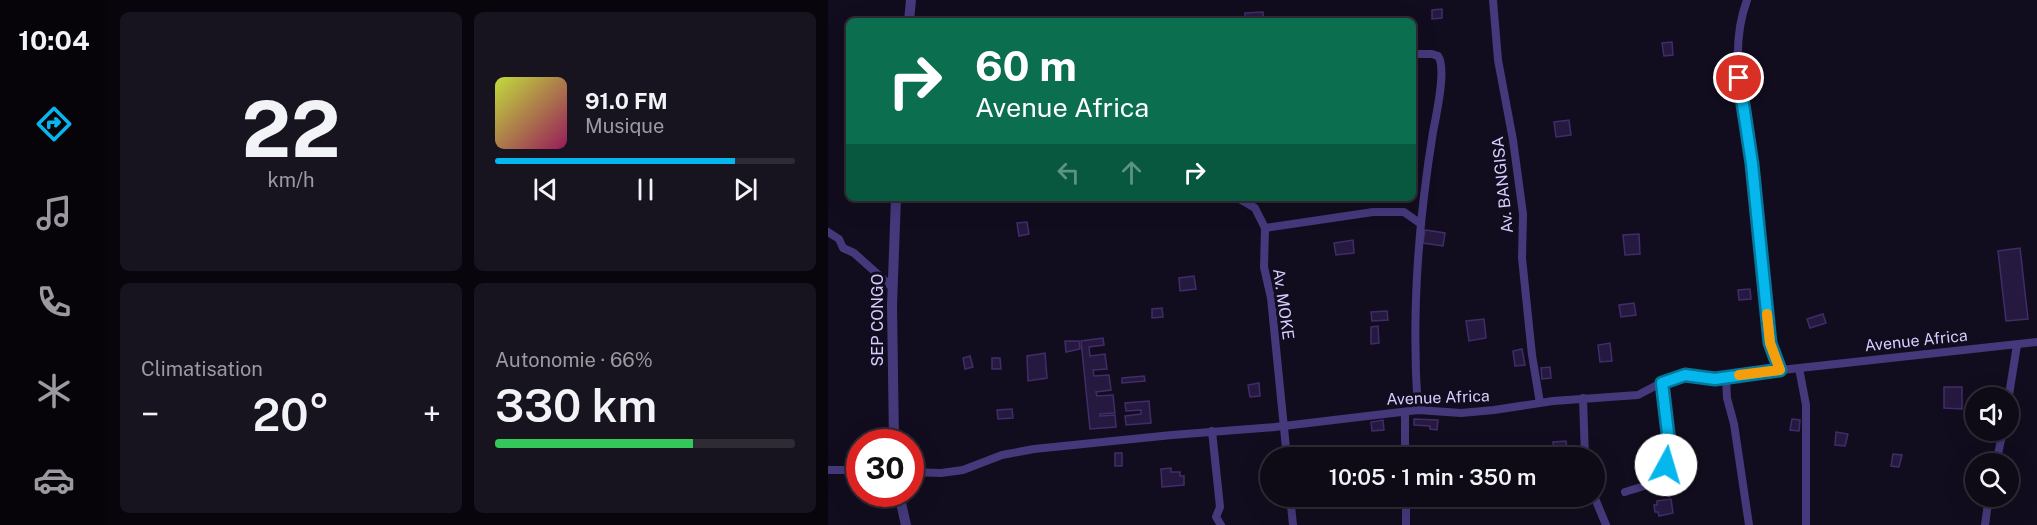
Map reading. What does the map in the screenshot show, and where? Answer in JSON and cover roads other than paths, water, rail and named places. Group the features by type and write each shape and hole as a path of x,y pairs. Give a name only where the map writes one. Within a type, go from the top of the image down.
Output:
{"street":[{"path":"909,18 911,0"},
{"name":"Av. BANGISA","path":"1493,0 1498,60 1513,140 1523,214 1522,258 1532,355 1540,403"},
{"path":"1747,0 1740,24 1737,62 1752,164 1770,343 1780,370"},
{"path":"1416,54 1438,56 1442,66 1426,170 1416,291 1418,410"},
{"name":"SEP CONGO","path":"894,429 892,287 896,201"},
{"path":"1243,201 1255,208 1265,228 1373,212 1404,212 1421,224"},
{"name":"Av. MOKE","path":"1265,228 1264,267 1271,298 1286,447"},
{"path":"828,232 839,239 843,248 854,253 892,287"},
{"name":"Avenue Africa","path":"924,472 963,470 1002,455 1034,449 1284,426 1418,410 1461,413 1583,398 1638,395 1685,375 1715,379 2037,342"},
{"path":"2010,387 2017,345"},
{"path":"1799,368 1806,405 1806,525"},
{"path":"1726,377 1727,398 1734,424 1749,525"},
{"path":"1625,492 1653,482 1666,465 1669,442 1662,383"},
{"path":"1583,398 1585,447"},
{"path":"1405,412 1405,447"},
{"path":"1212,431 1220,507 1216,517 1221,525"},
{"path":"828,470 846,470"},
{"path":"902,507 906,525"},
{"path":"1291,507 1293,525"},
{"path":"1406,507 1406,525"},
{"path":"1599,507 1606,525"},
{"path":"1985,525 1987,507"}]}
